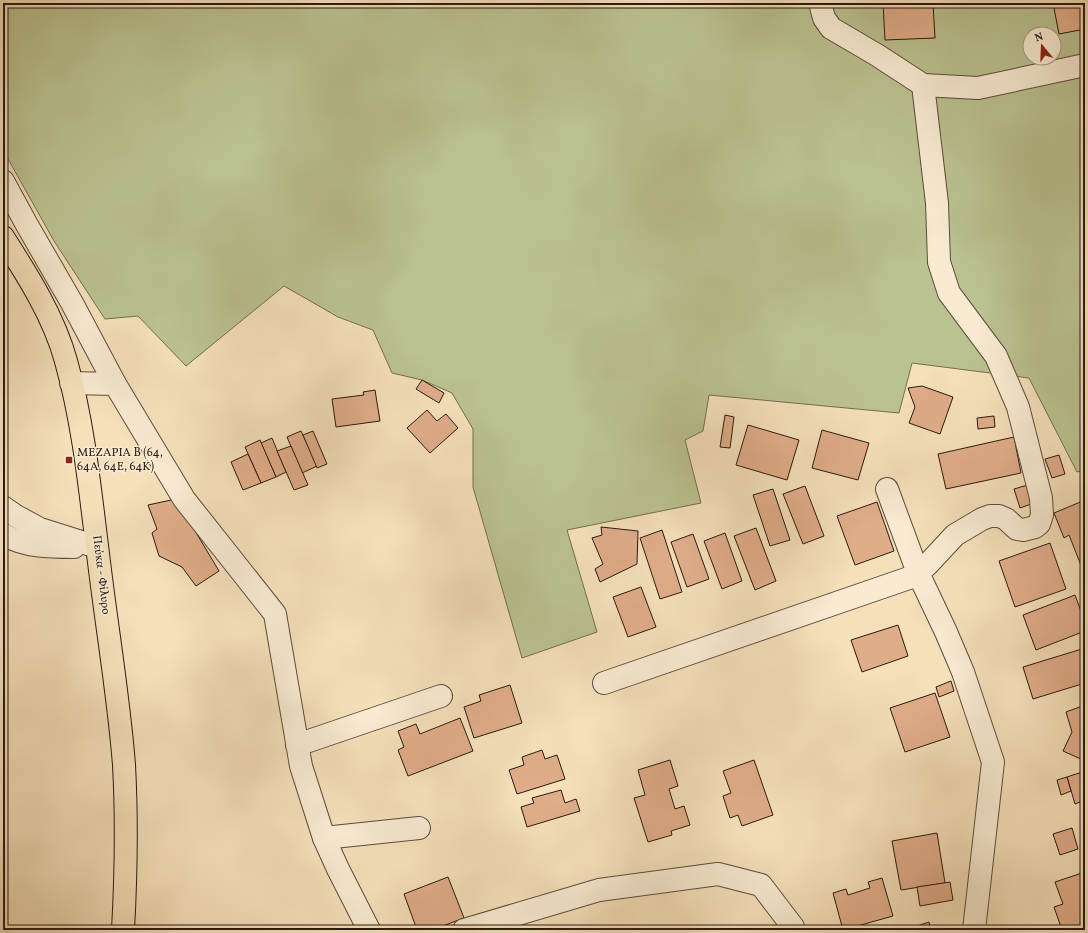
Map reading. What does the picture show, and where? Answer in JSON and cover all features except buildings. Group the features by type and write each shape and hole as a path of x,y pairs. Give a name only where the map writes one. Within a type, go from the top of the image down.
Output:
{"main road":[{"name":"Πεύκα - Φίλυρο","path":"3,237 36,292 58,338 66,361 81,429 118,707 124,766 125,829 123,930"}],"street":[{"path":"820,3 824,18 830,28 877,55 923,85 978,88 1085,65"},
{"path":"604,683 899,582 918,573 955,535 990,516 999,516 1006,519 1017,529 1023,530 1035,527 1039,524 1042,514 1041,498 1018,407 996,356 949,293 939,262 937,203 923,85"},
{"path":"3,181 72,303 115,384 184,499 275,614 301,766 324,838 369,930"},
{"path":"71,382 115,384"},
{"path":"887,489 918,573 963,672 993,762 974,930"},
{"path":"3,507 40,529 97,547"},
{"path":"3,534 10,538 46,547 97,547"},
{"path":"297,745 441,696"},
{"path":"324,838 419,828"},
{"path":"464,930 599,890 718,874 760,885 793,926 794,930"}],"green space":[{"path":"3,3 1085,3 1085,470 1077,472 1029,378 912,363 899,413 709,395 703,431 685,440 701,503 567,530 597,632 522,658 473,487 473,429 452,393 422,380 392,373 373,330 338,317 284,286 186,366 138,316 105,319 54,241 3,150"}],"place":[{"name":"ΜΕΖΑΡΙΑ B (64, 64Α, 64Ε, 64Κ)","path":"69,460"}]}
